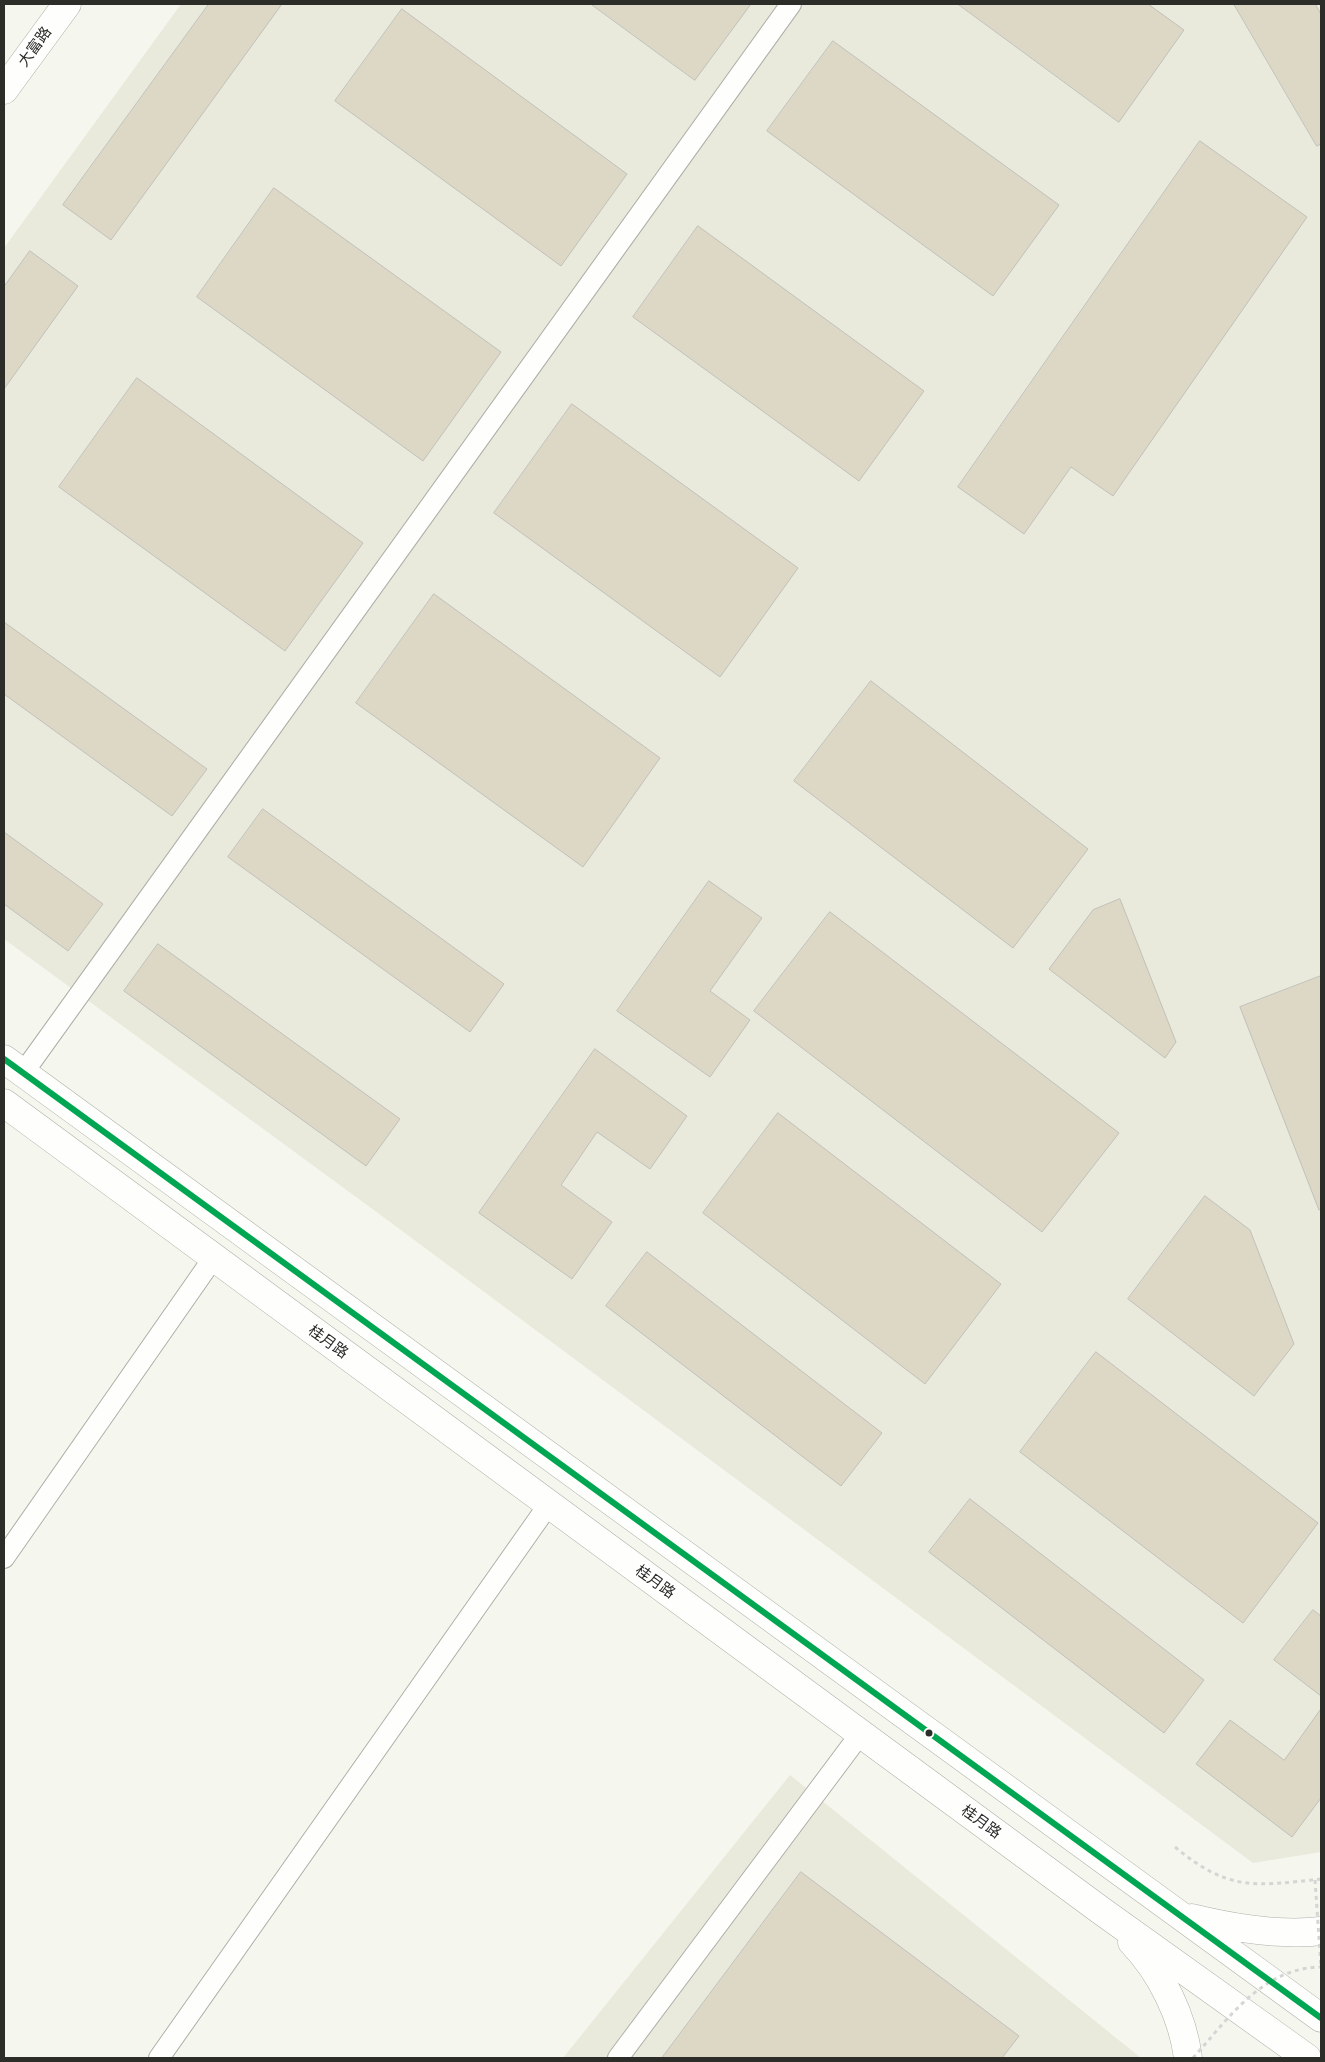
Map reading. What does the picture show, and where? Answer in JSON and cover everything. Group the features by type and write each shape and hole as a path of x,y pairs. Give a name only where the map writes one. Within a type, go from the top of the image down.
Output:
{"main road":[{"name":"大富路","path":"4,90 67,4"},
{"path":"13,1066 1321,2018"},
{"name":"桂月路","path":"4,1103 1103,1912 1307,2058"},
{"path":"1103,1912 1141,1952 1162,1983 1177,2017 1188,2058"},
{"path":"1179,1915 1224,1926 1269,1932 1321,1931"},
{"path":"1314,2058 1321,2051"}],"lane":[{"path":"13,1066 791,4"},
{"path":"4,1558 214,1257"},
{"path":"159,2058 549,1504"},
{"path":"618,2058 861,1733"}],"path":[{"path":"1175,1847 1195,1863 1217,1875 1241,1883 1266,1885 1321,1879"},
{"path":"1193,2058 1247,1998 1261,1986 1295,1970 1321,1967 1315,1880"}],"shaded area":[{"path":"181,4 1321,4 1321,1852 1253,1863 382,1216 4,939 4,248"},
{"path":"790,1775 1141,2058 563,2058"}],"building":[{"path":"209,4 282,4 111,240 63,205"},
{"path":"591,4 751,4 695,80"},
{"path":"958,4 1148,4 1184,30 1119,122"},
{"path":"1234,4 1315,4 1321,14 1321,144 1317,146"},
{"path":"402,9 627,174 561,266 335,101"},
{"path":"833,41 1059,205 993,296 767,131"},
{"path":"1200,141 1307,217 1113,496 1071,467 1024,534 958,487"},
{"path":"274,188 501,352 423,461 197,297"},
{"path":"698,226 924,391 859,481 633,317"},
{"path":"30,251 78,286 4,389 4,287"},
{"path":"137,378 363,543 285,651 59,487"},
{"path":"572,404 798,568 720,677 494,513"},
{"path":"434,594 660,758 583,867 356,703"},
{"path":"4,622 207,769 172,816 4,694"},
{"path":"871,681 1088,849 1013,948 794,781"},
{"path":"263,809 504,984 470,1032 228,857"},
{"path":"4,832 103,904 68,951 4,904"},
{"path":"709,881 762,918 710,991 750,1020 710,1077 617,1011"},
{"path":"1120,899 1176,1042 1165,1058 1049,969 1093,910"},
{"path":"830,912 1119,1133 1042,1232 754,1011"},
{"path":"158,944 400,1119 366,1166 124,991"},
{"path":"1321,976 1321,1209 1319,1210 1240,1007"},
{"path":"595,1049 687,1116 650,1169 597,1132 561,1185 612,1222 572,1279 479,1213"},
{"path":"778,1113 1001,1284 925,1384 703,1213"},
{"path":"1205,1196 1250,1230 1294,1344 1254,1396 1128,1299"},
{"path":"647,1252 882,1433 841,1486 606,1306"},
{"path":"1096,1352 1318,1523 1243,1623 1020,1452"},
{"path":"970,1499 1204,1680 1164,1733 929,1552"},
{"path":"1313,1610 1321,1616 1321,1696 1274,1660"},
{"path":"1321,1709 1321,1798 1292,1837 1196,1764 1230,1720 1284,1760"},
{"path":"801,1872 1019,2036 1002,2058 662,2058"}],"transit line":[{"path":"4,1059 1321,2018"}]}
